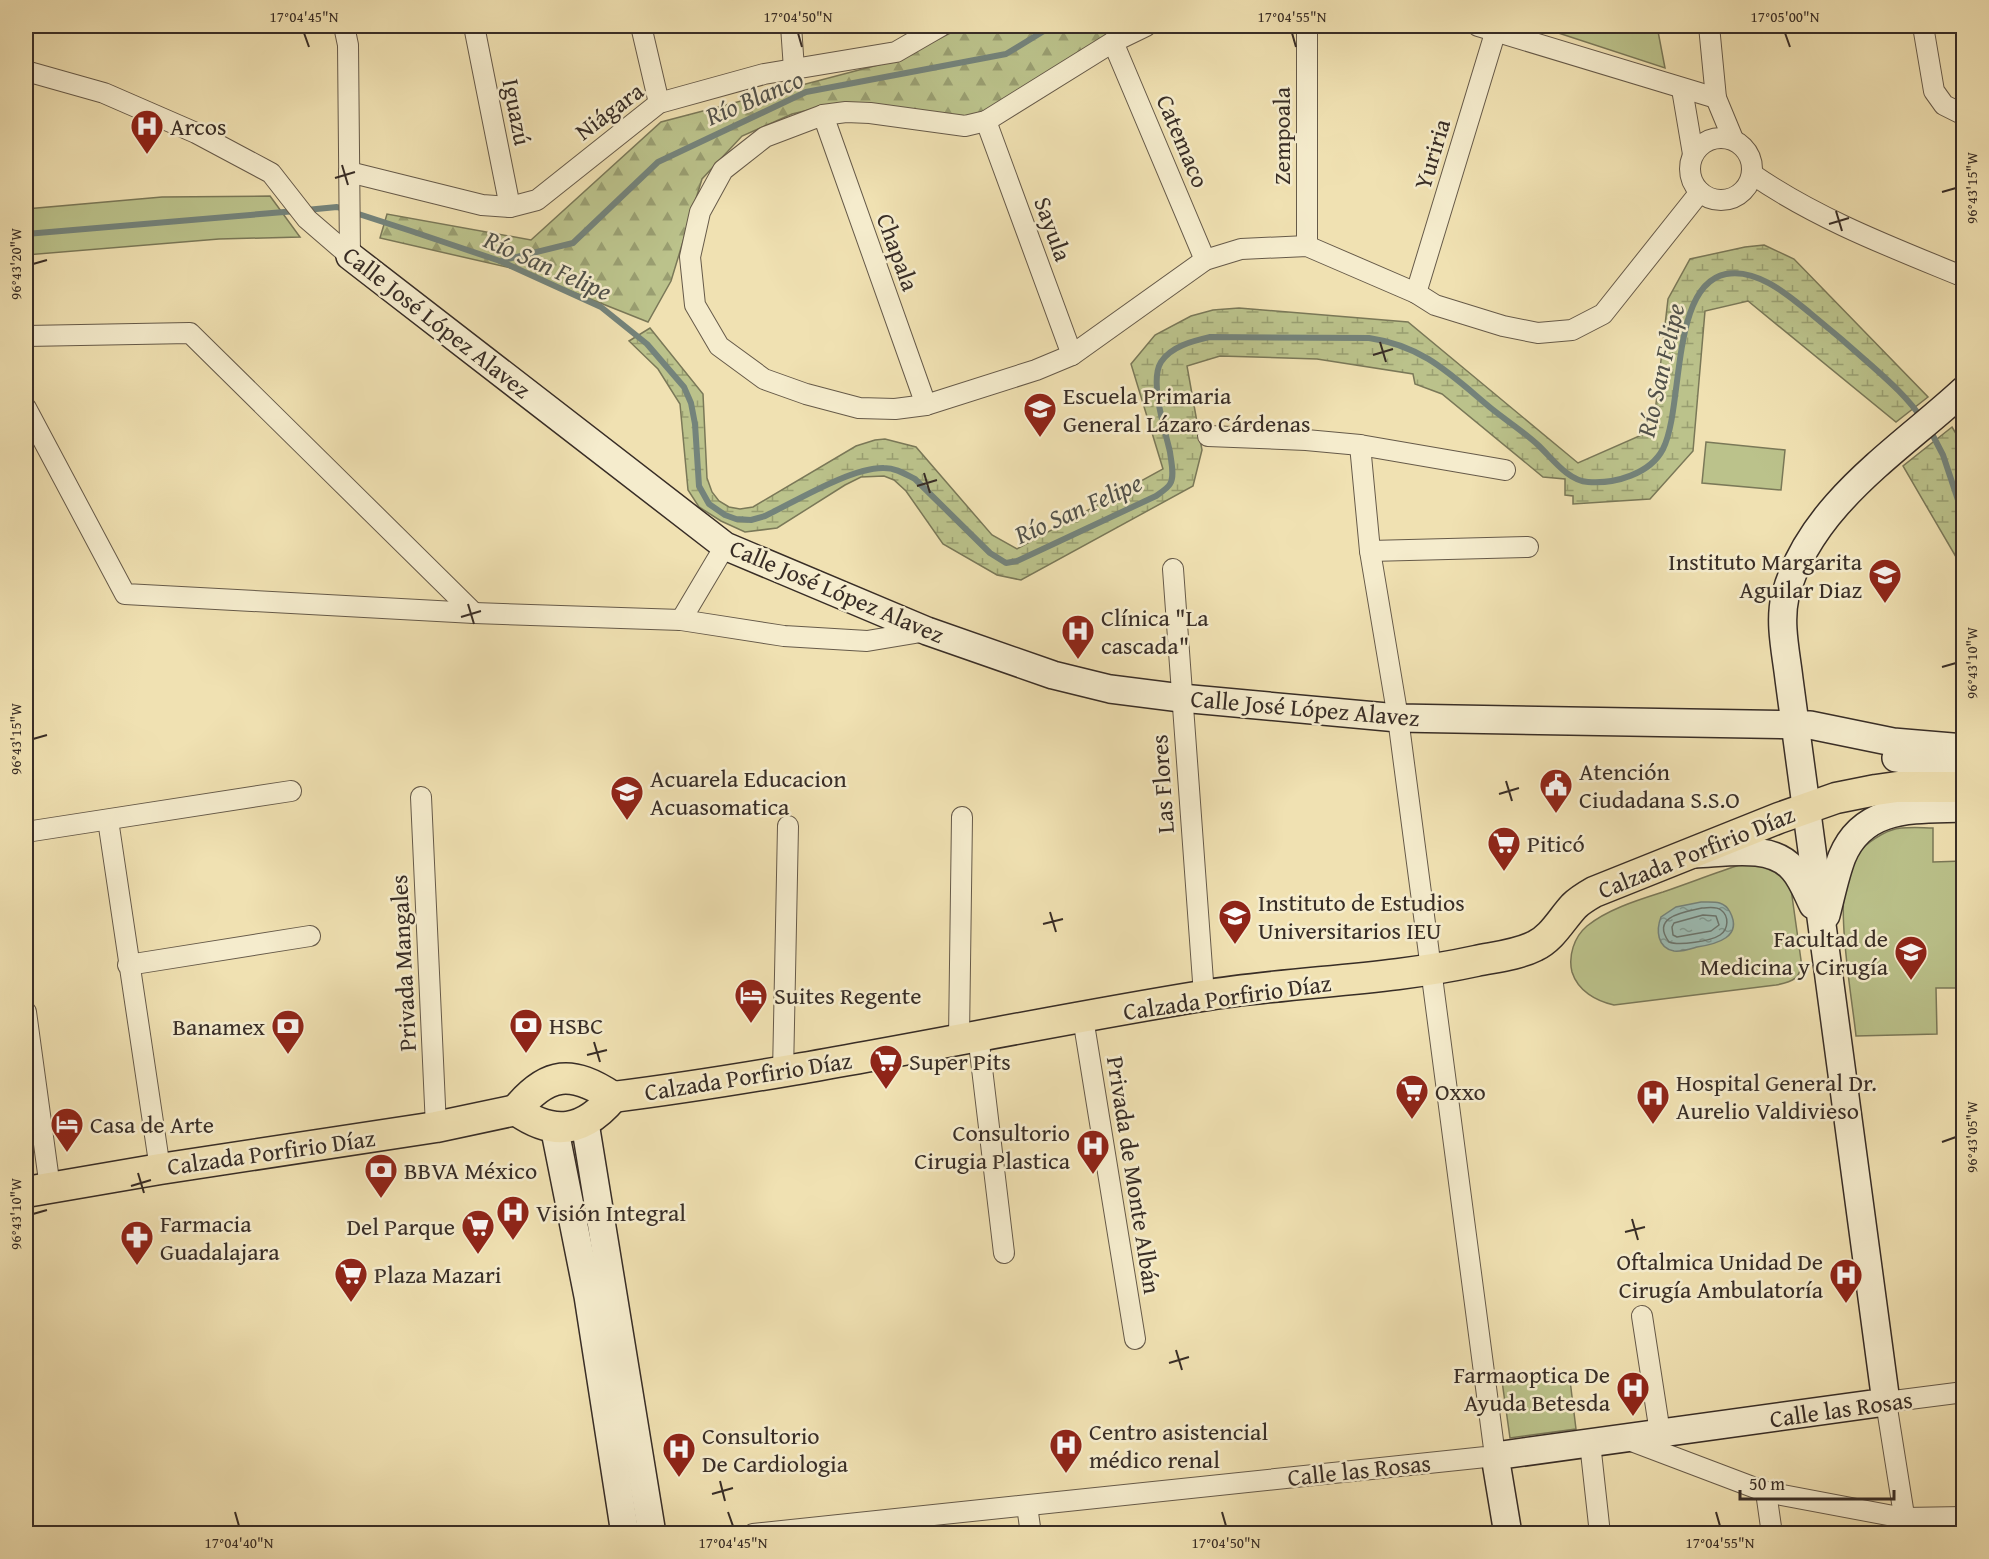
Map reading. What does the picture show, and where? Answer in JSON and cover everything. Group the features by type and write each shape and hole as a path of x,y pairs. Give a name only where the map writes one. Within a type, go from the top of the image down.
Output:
{"main road":[{"name":"Calzada Porfirio Díaz","path":"613,1097 783,1073 1204,995 1431,971 1521,951 1536,946 1546,939 1584,897 1807,807 1876,790 1964,787"},
{"path":"559,1079 583,1080 592,1083 613,1097 603,1109 585,1123 554,1126 539,1124 516,1110 538,1088 547,1082 559,1079"},
{"name":"Calzada Porfirio Díaz","path":"38,1190 436,1127 516,1110"}],"street":[{"path":"344,26 348,45 350,256"},
{"name":"Iguazú","path":"474,26 510,207"},
{"path":"641,26 659,103"},
{"path":"791,26 794,69"},
{"name":"Niágara","path":"349,172 482,205 510,207 537,200 659,103 764,74 896,52 941,26"},
{"path":"1146,26 1113,42 986,121 965,126 870,113 846,112 822,115 765,137 723,170 700,212 690,257 695,305 719,346 764,379 806,394 859,408 895,410 926,405 1036,370 1072,355 1205,260 1241,249 1307,246 1416,293 1435,305 1503,326 1538,333 1572,330 1603,314 1700,192"},
{"name":"Zempoala","path":"1307,26 1307,246"},
{"path":"1682,89 1693,154 1689,169 1692,182 1700,192 1712,199 1725,200 1737,196 1747,187 1752,174 1751,161 1746,149 1733,139 1716,98 1709,26"},
{"path":"1923,26 1934,92 1944,105 1964,115"},
{"path":"1487,28 1716,98"},
{"name":"Yuriria","path":"1416,293 1487,28"},
{"name":"Catemaco","path":"1113,42 1205,260"},
{"name":"Calle José López Alavez","path":"26,71 104,93 196,133 271,173 307,219 350,256 725,546 927,631 1053,675 1110,689 1181,698 1398,718 1795,724 1824,727 1893,742 1964,748"},
{"name":"Chapala","path":"822,115 926,405"},
{"name":"Sayula","path":"986,121 1072,355"},
{"path":"1693,154 1703,142 1718,137 1733,139"},
{"path":"1752,174 1792,200 1835,223 1964,277"},
{"path":"26,336 190,333 474,613"},
{"path":"1906,1526 1886,1402 1795,724 1784,638 1785,598 1804,548 1830,512 1891,451 1964,390"},
{"path":"26,408 125,594 474,613 681,620 784,636 867,641 927,631"},
{"path":"1208,436 1306,440 1360,446 1505,470"},
{"path":"1360,446 1370,551 1398,718 1494,1456 1508,1533"},
{"path":"681,620 725,546"},
{"path":"1370,551 1528,547"},
{"name":"Las Flores","path":"1173,568 1204,995"},
{"path":"1795,724 1815,742 1838,748 1964,769"},
{"path":"26,832 291,791"},
{"name":"Privada Mangales","path":"421,797 436,1127"},
{"path":"1823,928 1843,855 1862,828 1880,816 1894,812 1964,808"},
{"path":"962,818 968,1037 1004,1253"},
{"path":"108,820 160,1169"},
{"path":"783,1073 788,826"},
{"path":"1687,854 1757,852 1773,854 1797,875 1823,928"},
{"path":"128,965 310,936"},
{"path":"26,1012 38,1190"},
{"name":"Privada de Monte Albán","path":"1083,1018 1135,1339"},
{"path":"585,1123 652,1533"},
{"path":"554,1126 588,1296 625,1533"},
{"path":"1642,1316 1660,1433"},
{"name":"Calle las Rosas","path":"753,1533 844,1528 1494,1456 1964,1392"},
{"path":"1624,1438 1766,1492 1906,1526 1964,1518"},
{"path":"1590,1443 1600,1533"},
{"path":"1766,1492 1772,1533"},
{"path":"1027,1506 1031,1533"}],"green space":[{"path":"964,26 1121,26 968,123 838,103 792,114 742,136 702,179 671,281 648,322 515,269 380,238 387,214 531,240 661,122 897,60"},
{"path":"1537,26 1657,26 1665,68"},
{"path":"270,196 300,237 219,239 26,255 26,209 162,197"},
{"path":"1764,245 1794,259 1928,397 1896,422 1748,301 1705,311 1693,451 1650,499 1573,504 1573,496 1565,495 1565,479 1543,477 1442,394 1415,384 1413,374 1317,359 1220,356 1187,366 1202,450 1193,486 1021,580 997,575 943,544 906,491 894,480 884,476 861,477 777,528 745,532 721,521 699,507 688,490 680,404 658,369 629,341 650,328 703,394 707,478 712,492 719,501 729,507 740,509 753,507 856,446 885,439 916,447 992,535 1017,549 1163,469 1131,364 1155,335 1191,316 1213,310 1239,308 1408,322 1578,463 1653,430 1668,299 1690,259"},
{"path":"1952,427 1963,445 1963,569 1903,466"},
{"path":"1706,442 1785,450 1781,490 1702,483"},
{"path":"1902,828 1933,828 1933,862 1963,861 1963,1039 1959,1039 1959,988 1936,988 1937,1034 1856,1036 1843,919 1846,875 1855,855 1881,835"},
{"path":"1742,864 1778,867 1791,889 1801,960 1800,971 1795,978 1776,985 1614,1005 1594,998 1579,985 1572,972 1572,953 1575,941 1582,930 1595,920 1624,906"},
{"path":"1569,1372 1576,1429 1510,1438 1502,1381"}],"water":[{"path":"1701,902 1718,903 1728,908 1733,921 1731,933 1726,938 1712,944 1680,951 1664,946 1658,933 1661,917 1676,907"}],"waterway":[{"name":"Río Blanco","path":"500,261 573,243 658,162 806,92 1006,54 1052,26"},
{"name":"Río San Felipe","path":"306,210 337,207 411,231 500,261 601,307 647,344 684,387 691,403 695,424 699,486 709,504 725,515 736,519 751,520 765,516 840,479 871,469 888,468 915,479 990,553 1006,563 1017,561 1156,496 1169,486 1172,468 1157,393 1158,370 1161,362 1170,352 1183,345 1210,337 1369,338 1406,348 1450,374 1533,440 1574,478 1588,482 1609,481 1641,471 1650,465 1663,449 1674,405 1681,350 1695,300 1708,283 1726,274 1738,273 1771,284 1792,298 1886,378 1922,419"},
{"name":"Río San Felipe","path":"26,234 296,211"},
{"name":"Río San Felipe","path":"1930,430 1943,455 1964,518"}],"place":[{"name":"Arcos","path":"147,155"},
{"name":"Escuela Primaria General Lázaro Cárdenas","path":"1040,438"},
{"name":"Instituto Margarita Aguilar Diaz","path":"1885,604"},
{"name":"Clínica \"La cascada\"","path":"1078,660"},
{"name":"Atención Ciudadana S.S.O","path":"1556,814"},
{"name":"Acuarela Educacion Acuasomatica","path":"627,821"},
{"name":"Piticó","path":"1504,872"},
{"name":"Instituto de Estudios Universitarios IEU","path":"1235,945"},
{"name":"Facultad de Medicina y Cirugía","path":"1911,981"},
{"name":"Suites Regente","path":"751,1024"},
{"name":"HSBC","path":"526,1054"},
{"name":"Banamex","path":"288,1055"},
{"name":"Super Pits","path":"886,1090"},
{"name":"Oxxo","path":"1412,1120"},
{"name":"Hospital General Dr. Aurelio Valdivieso","path":"1653,1125"},
{"name":"Casa de Arte","path":"67,1153"},
{"name":"Consultorio Cirugia Plastica","path":"1093,1175"},
{"name":"BBVA México","path":"381,1199"},
{"name":"Visión Integral","path":"513,1241"},
{"name":"Del Parque","path":"478,1255"},
{"name":"Farmacia Guadalajara","path":"137,1266"},
{"name":"Plaza Mazari","path":"351,1303"},
{"name":"Oftalmica Unidad De Cirugía Ambulatoría","path":"1846,1304"},
{"name":"Farmaoptica De Ayuda Betesda","path":"1633,1417"},
{"name":"Centro asistencial médico renal","path":"1066,1474"},
{"name":"Consultorio De Cardiologia","path":"679,1478"}]}
